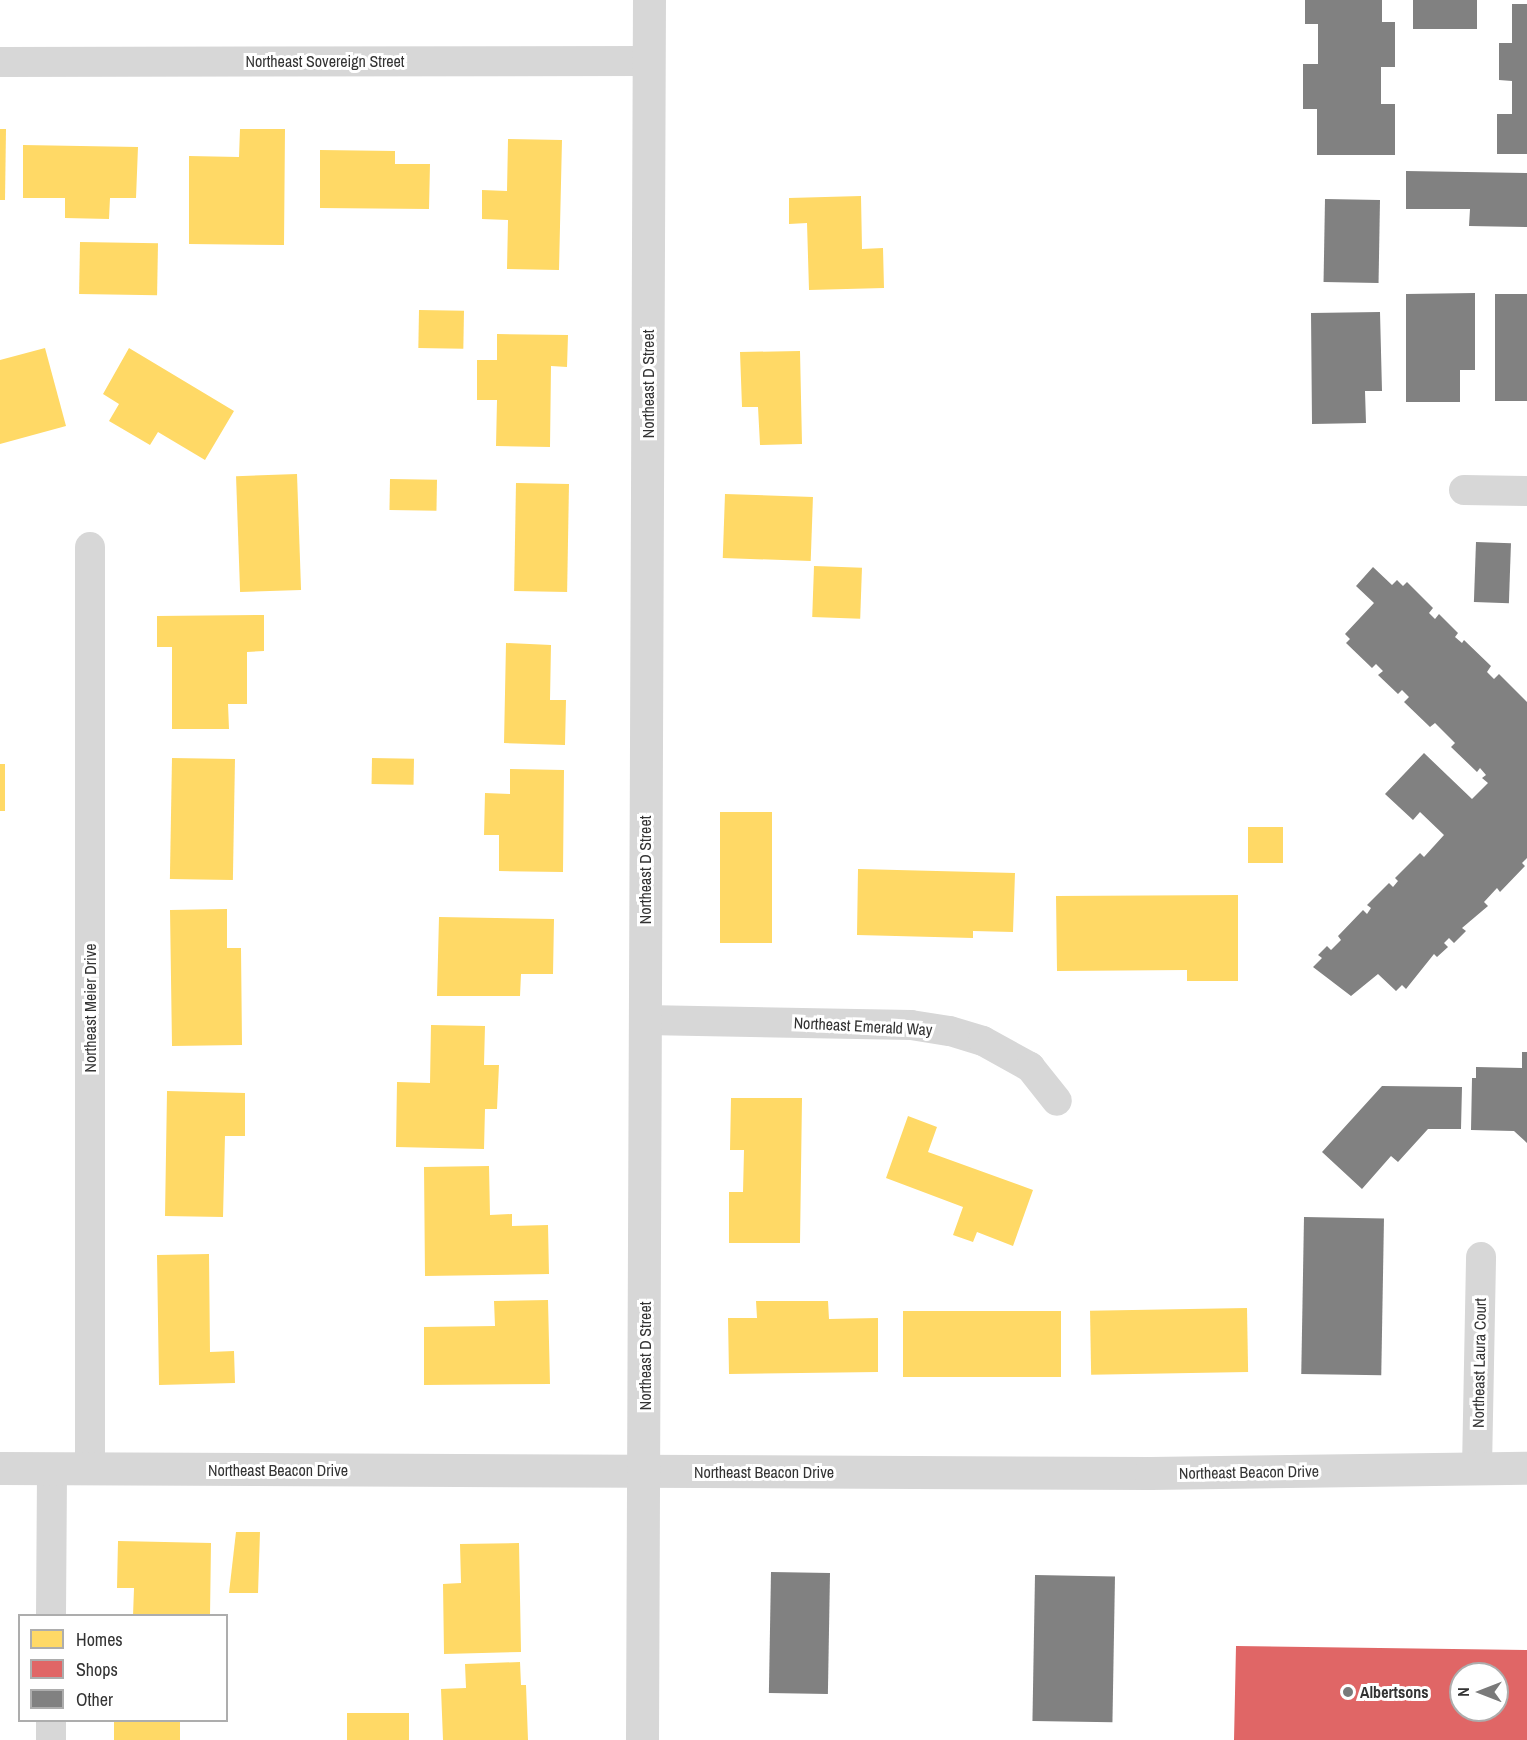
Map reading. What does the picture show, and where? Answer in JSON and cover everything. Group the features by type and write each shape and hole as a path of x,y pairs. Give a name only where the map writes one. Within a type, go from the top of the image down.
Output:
{"street":[{"name":"Northeast D Street","path":"642,1740 645,1471 649,0"},
{"name":"Northeast Sovereign Street","path":"0,62 649,61"},
{"path":"1464,490 1527,491"},
{"name":"Northeast Meier Drive","path":"90,547 90,1469"},
{"name":"Northeast Emerald Way","path":"645,1020 911,1025 950,1031 983,1041 1030,1067 1057,1101"},
{"name":"Northeast Laura Court","path":"1477,1468 1481,1257"},
{"name":"Northeast Beacon Drive","path":"0,1468 1150,1473 1527,1468"},
{"path":"51,1614 52,1468"},
{"path":"51,1722 51,1740"}],"building: Homes":[{"path":"0,129 6,129 5,200 0,200"},
{"path":"240,129 285,129 284,245 189,244 189,156 239,157"},
{"path":"508,139 562,140 559,270 507,269 508,220 482,219 482,190 507,191"},
{"path":"23,145 138,147 136,198 110,198 109,219 65,218 65,198 23,198"},
{"path":"320,150 395,151 395,164 430,164 429,209 320,208"},
{"path":"861,196 862,249 883,248 884,288 809,290 807,223 789,224 789,198"},
{"path":"80,242 158,243 157,295 79,294"},
{"path":"419,310 464,311 463,349 418,348"},
{"path":"497,334 568,335 567,367 551,366 550,447 496,446 497,400 477,400 477,360 497,360"},
{"path":"45,348 66,426 0,444 0,360"},
{"path":"129,348 234,411 205,460 158,432 150,445 109,421 119,404 103,394"},
{"path":"800,351 802,444 760,445 758,407 742,407 740,352"},
{"path":"297,474 301,590 240,592 236,476"},
{"path":"390,479 437,480 436,511 389,510"},
{"path":"516,483 569,484 567,592 514,591"},
{"path":"725,494 813,497 811,561 723,558"},
{"path":"814,566 862,568 860,619 812,617"},
{"path":"264,615 264,651 247,652 247,704 228,704 229,729 172,729 172,647 157,647 157,616"},
{"path":"506,643 551,645 550,700 566,700 565,745 504,743"},
{"path":"172,758 235,759 233,880 170,879"},
{"path":"372,758 414,759 414,785 372,784"},
{"path":"0,764 5,764 5,811 0,811"},
{"path":"510,769 564,770 563,872 499,871 499,835 484,835 485,793 510,794"},
{"path":"720,812 772,812 772,943 720,943"},
{"path":"1248,827 1283,827 1283,863 1248,863"},
{"path":"858,869 1015,873 1013,932 973,931 973,938 857,935"},
{"path":"1238,895 1238,981 1187,981 1187,970 1057,971 1056,896"},
{"path":"227,909 227,948 241,948 242,1045 172,1046 170,910"},
{"path":"439,917 554,919 553,974 521,974 520,996 437,996"},
{"path":"431,1025 485,1026 484,1065 499,1065 497,1109 485,1109 484,1149 396,1147 397,1082 430,1083"},
{"path":"167,1091 245,1093 245,1136 225,1136 223,1217 165,1216"},
{"path":"731,1098 802,1098 800,1243 729,1243 729,1192 743,1192 744,1150 730,1150"},
{"path":"908,1116 937,1127 928,1152 1033,1190 1013,1246 977,1232 973,1242 953,1235 963,1207 886,1178"},
{"path":"489,1166 490,1215 512,1214 512,1226 548,1225 549,1274 425,1276 424,1167"},
{"path":"209,1254 210,1352 234,1351 235,1383 159,1385 157,1255"},
{"path":"548,1300 550,1384 424,1385 424,1327 495,1326 494,1301"},
{"path":"756,1301 828,1301 829,1319 878,1318 878,1372 729,1374 728,1318 757,1318"},
{"path":"1247,1308 1248,1372 1091,1375 1090,1311"},
{"path":"903,1311 1061,1311 1061,1377 903,1377"},
{"path":"236,1532 260,1532 258,1593 229,1593"},
{"path":"118,1541 211,1543 210,1614 133,1614 134,1588 117,1588"},
{"path":"519,1543 521,1652 444,1654 443,1584 461,1583 460,1544"},
{"path":"520,1662 521,1685 526,1685 528,1740 443,1740 441,1689 466,1688 465,1664"},
{"path":"347,1713 409,1713 409,1740 347,1740"},
{"path":"114,1722 180,1722 180,1740 114,1740"}],"building: Shops":[{"name":"Albertsons","path":"1236,1646 1527,1650 1527,1740 1234,1740"}],"building: Other":[{"path":"1305,0 1382,0 1382,22 1395,22 1395,67 1381,67 1381,104 1395,104 1395,155 1317,155 1317,109 1303,109 1303,64 1318,64 1318,24 1305,24"},
{"path":"1413,0 1477,0 1477,29 1413,29"},
{"path":"1512,4 1527,4 1527,154 1497,154 1497,114 1512,114 1512,81 1499,80 1499,43 1512,43"},
{"path":"1406,171 1527,173 1527,227 1469,226 1470,209 1406,209"},
{"path":"1325,199 1380,200 1379,283 1324,282"},
{"path":"1475,293 1475,370 1460,370 1460,402 1406,402 1406,294"},
{"path":"1495,294 1527,294 1527,401 1495,401"},
{"path":"1380,312 1382,391 1365,391 1366,423 1312,424 1311,313"},
{"path":"1476,542 1511,543 1509,603 1474,602"},
{"path":"1373,567 1392,585 1397,580 1403,586 1407,582 1433,608 1429,613 1435,619 1439,614 1458,633 1455,637 1462,643 1464,640 1491,666 1487,672 1494,679 1499,674 1527,702 1527,858 1522,863 1525,866 1500,892 1497,888 1484,902 1488,906 1462,928 1466,931 1454,943 1449,938 1444,943 1448,947 1437,957 1434,954 1406,989 1402,985 1396,991 1378,974 1351,996 1313,967 1322,958 1318,955 1327,946 1331,950 1341,940 1338,936 1363,910 1367,914 1371,908 1367,905 1389,883 1393,887 1398,881 1395,878 1420,853 1424,857 1444,835 1420,812 1413,820 1385,794 1424,753 1472,799 1488,783 1482,778 1486,775 1480,768 1477,772 1451,747 1455,743 1435,723 1430,727 1404,702 1409,697 1402,690 1398,694 1378,675 1383,671 1376,664 1372,668 1346,643 1350,639 1345,634 1374,603 1356,586"},
{"path":"1522,1052 1527,1052 1527,1143 1514,1131 1471,1130 1472,1078 1476,1078 1476,1067 1522,1068"},
{"path":"1382,1086 1462,1087 1461,1129 1428,1129 1398,1162 1391,1156 1362,1189 1322,1152"},
{"path":"1304,1217 1384,1218 1381,1375 1301,1374"},
{"path":"771,1572 830,1573 828,1694 769,1693"},
{"path":"1035,1575 1115,1576 1112,1722 1032,1721"}],"place":[{"name":"Albertsons","path":"1348,1692"}]}
